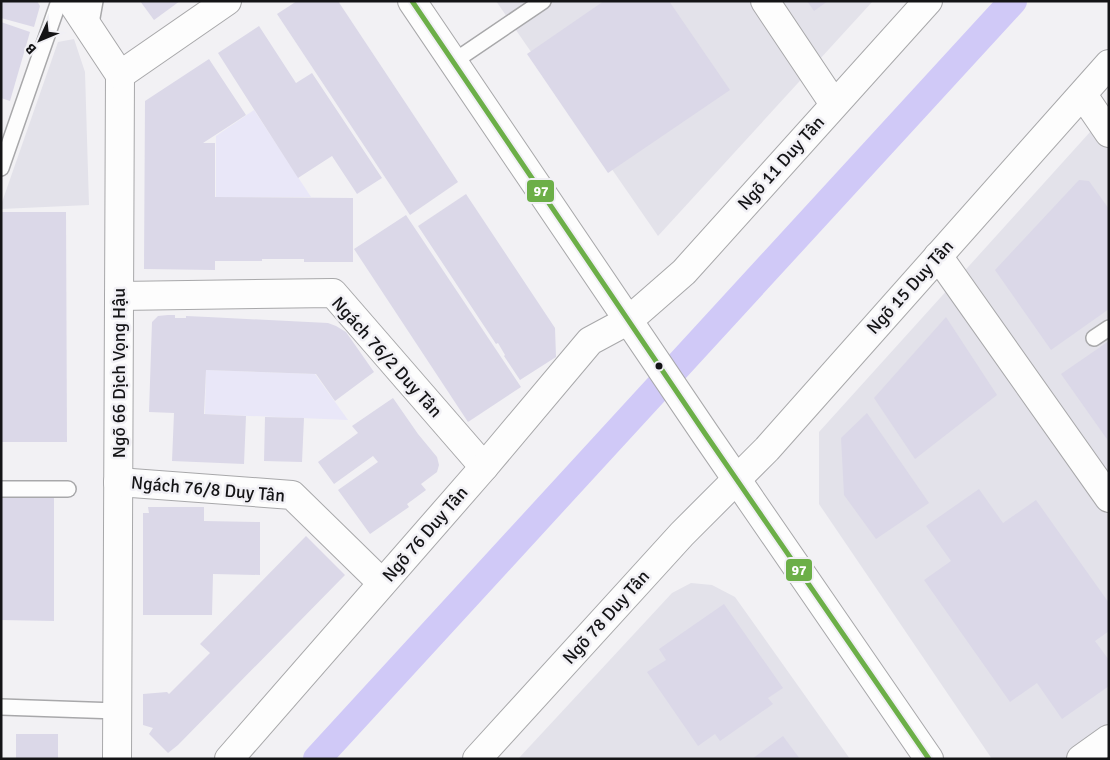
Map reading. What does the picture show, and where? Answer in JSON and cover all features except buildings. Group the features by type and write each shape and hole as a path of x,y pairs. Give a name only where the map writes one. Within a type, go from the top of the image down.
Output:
{"street":[{"path":"71,1 89,31 120,75 227,1"},
{"path":"412,1 706,435 929,759"},
{"path":"765,1 834,104"},
{"name":"Ngõ 11 Duy Tân","path":"636,330 684,272 928,1"},
{"name":"Ngõ 15 Duy Tân","path":"737,478 767,449 1109,64"},
{"name":"Ngõ 66 Dịch Vọng Hậu","path":"117,758 120,75"},
{"path":"1083,95 1109,133"},
{"path":"938,256 1109,498"},
{"name":"Ngách 76/2 Duy Tân","path":"119,296 333,293 484,467"},
{"name":"Ngõ 76 Duy Tân","path":"229,759 484,467 590,341 636,330"},
{"name":"Ngõ 78 Duy Tân","path":"477,759 676,541 737,478"},
{"name":"Ngách 76/8 Duy Tân","path":"118,482 292,495 382,583"},
{"path":"1082,759 1109,740"}],"lane":[{"path":"1,168 59,1"},
{"path":"89,31 95,1"},
{"path":"453,62 543,1"},
{"path":"1094,338 1109,328"},
{"path":"1,489 68,489"},
{"path":"1,707 117,711"}],"shaded area":[{"path":"496,1 873,1 658,236"},
{"path":"74,39 85,72 89,205 1,209 58,42"},
{"path":"254,110 311,197 216,197 216,136"},
{"path":"1109,111 1109,759 992,759 819,504 819,432"},
{"path":"206,370 315,374 348,420 205,414"},
{"path":"691,583 712,585 735,597 850,759 518,759 672,593"}],"waterway":[{"path":"317,759 1013,1"}],"transit line":[{"name":"97","path":"412,1 706,435 929,759"}]}
